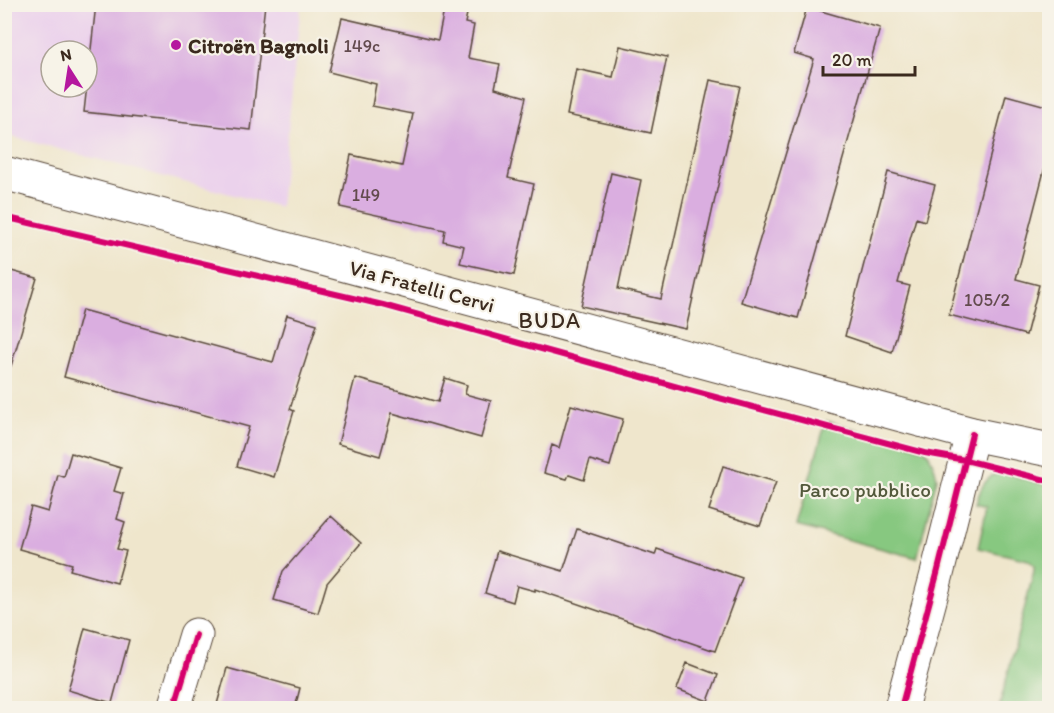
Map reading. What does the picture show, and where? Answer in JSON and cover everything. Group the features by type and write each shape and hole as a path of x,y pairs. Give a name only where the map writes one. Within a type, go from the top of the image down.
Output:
{"main road":[{"name":"Via Fratelli Cervi","path":"4,173 972,434 1050,450"},
{"path":"901,708 972,434"},
{"path":"174,708 196,635"}],"shaded area":[{"path":"4,5 301,5 280,207 5,135"}],"green space":[{"name":"Parco pubblico","path":"826,421 925,449 927,452 933,462 937,478 917,558 796,526"},
{"name":"Parco pubblico","path":"1001,472 1049,486 1049,708 999,708 1034,571 1034,565 1028,560 978,548 987,507 976,504 981,488 987,480"}],"building":[{"name":"Citroën Bagnoli","path":"96,4 156,4 185,8 185,4 265,4 251,130 84,112 85,99 99,99 99,39 92,39"},
{"path":"445,5 468,9 465,23 474,25 468,58 500,64 495,88 526,97 508,178 534,184 514,275 460,263 464,246 443,241 445,230 340,207 351,155 402,166 413,114 372,106 376,84 329,72 342,18 438,40"},
{"path":"807,7 880,28 798,318 741,302 814,59 794,53"},
{"path":"620,46 667,57 651,133 567,115 576,69 613,77"},
{"path":"710,80 740,86 686,329 581,306 611,173 641,180 618,289 661,299"},
{"path":"1006,95 1050,107 1050,148 1016,279 1039,285 1026,335 949,315"},
{"path":"888,172 935,185 925,221 916,218 898,283 910,286 892,352 845,336"},
{"path":"4,269 37,278 11,366 4,365"},
{"path":"82,310 273,362 287,315 317,324 290,409 294,411 274,477 237,466 249,427 64,377"},
{"path":"355,378 438,402 445,378 467,385 465,394 491,401 481,438 392,413 380,456 338,444"},
{"path":"571,405 623,419 610,466 590,460 584,480 569,475 567,479 544,473 552,445 559,448"},
{"path":"71,453 121,468 114,491 124,494 117,519 125,522 117,549 126,551 117,583 70,570 72,564 19,549 31,507 48,512 58,475 64,477"},
{"path":"723,466 776,482 760,526 709,510"},
{"path":"331,516 361,543 327,583 318,613 274,600 283,571"},
{"path":"577,529 655,555 657,549 742,578 715,651 535,589 535,591 517,586 513,602 485,593 497,551 563,571"},
{"path":"85,628 129,640 112,703 68,690"},
{"path":"687,663 718,675 708,701 677,689"},
{"path":"227,668 300,688 295,708 216,708"}],"cycle path":[{"path":"4,217 383,305 925,453 965,460 1050,481"},
{"path":"901,708 972,434"},
{"path":"174,708 196,635"}],"place":[{"name":"Citroën Bagnoli","path":"176,45"}],"district":[{"name":"BUDA","path":"550,320"}]}
